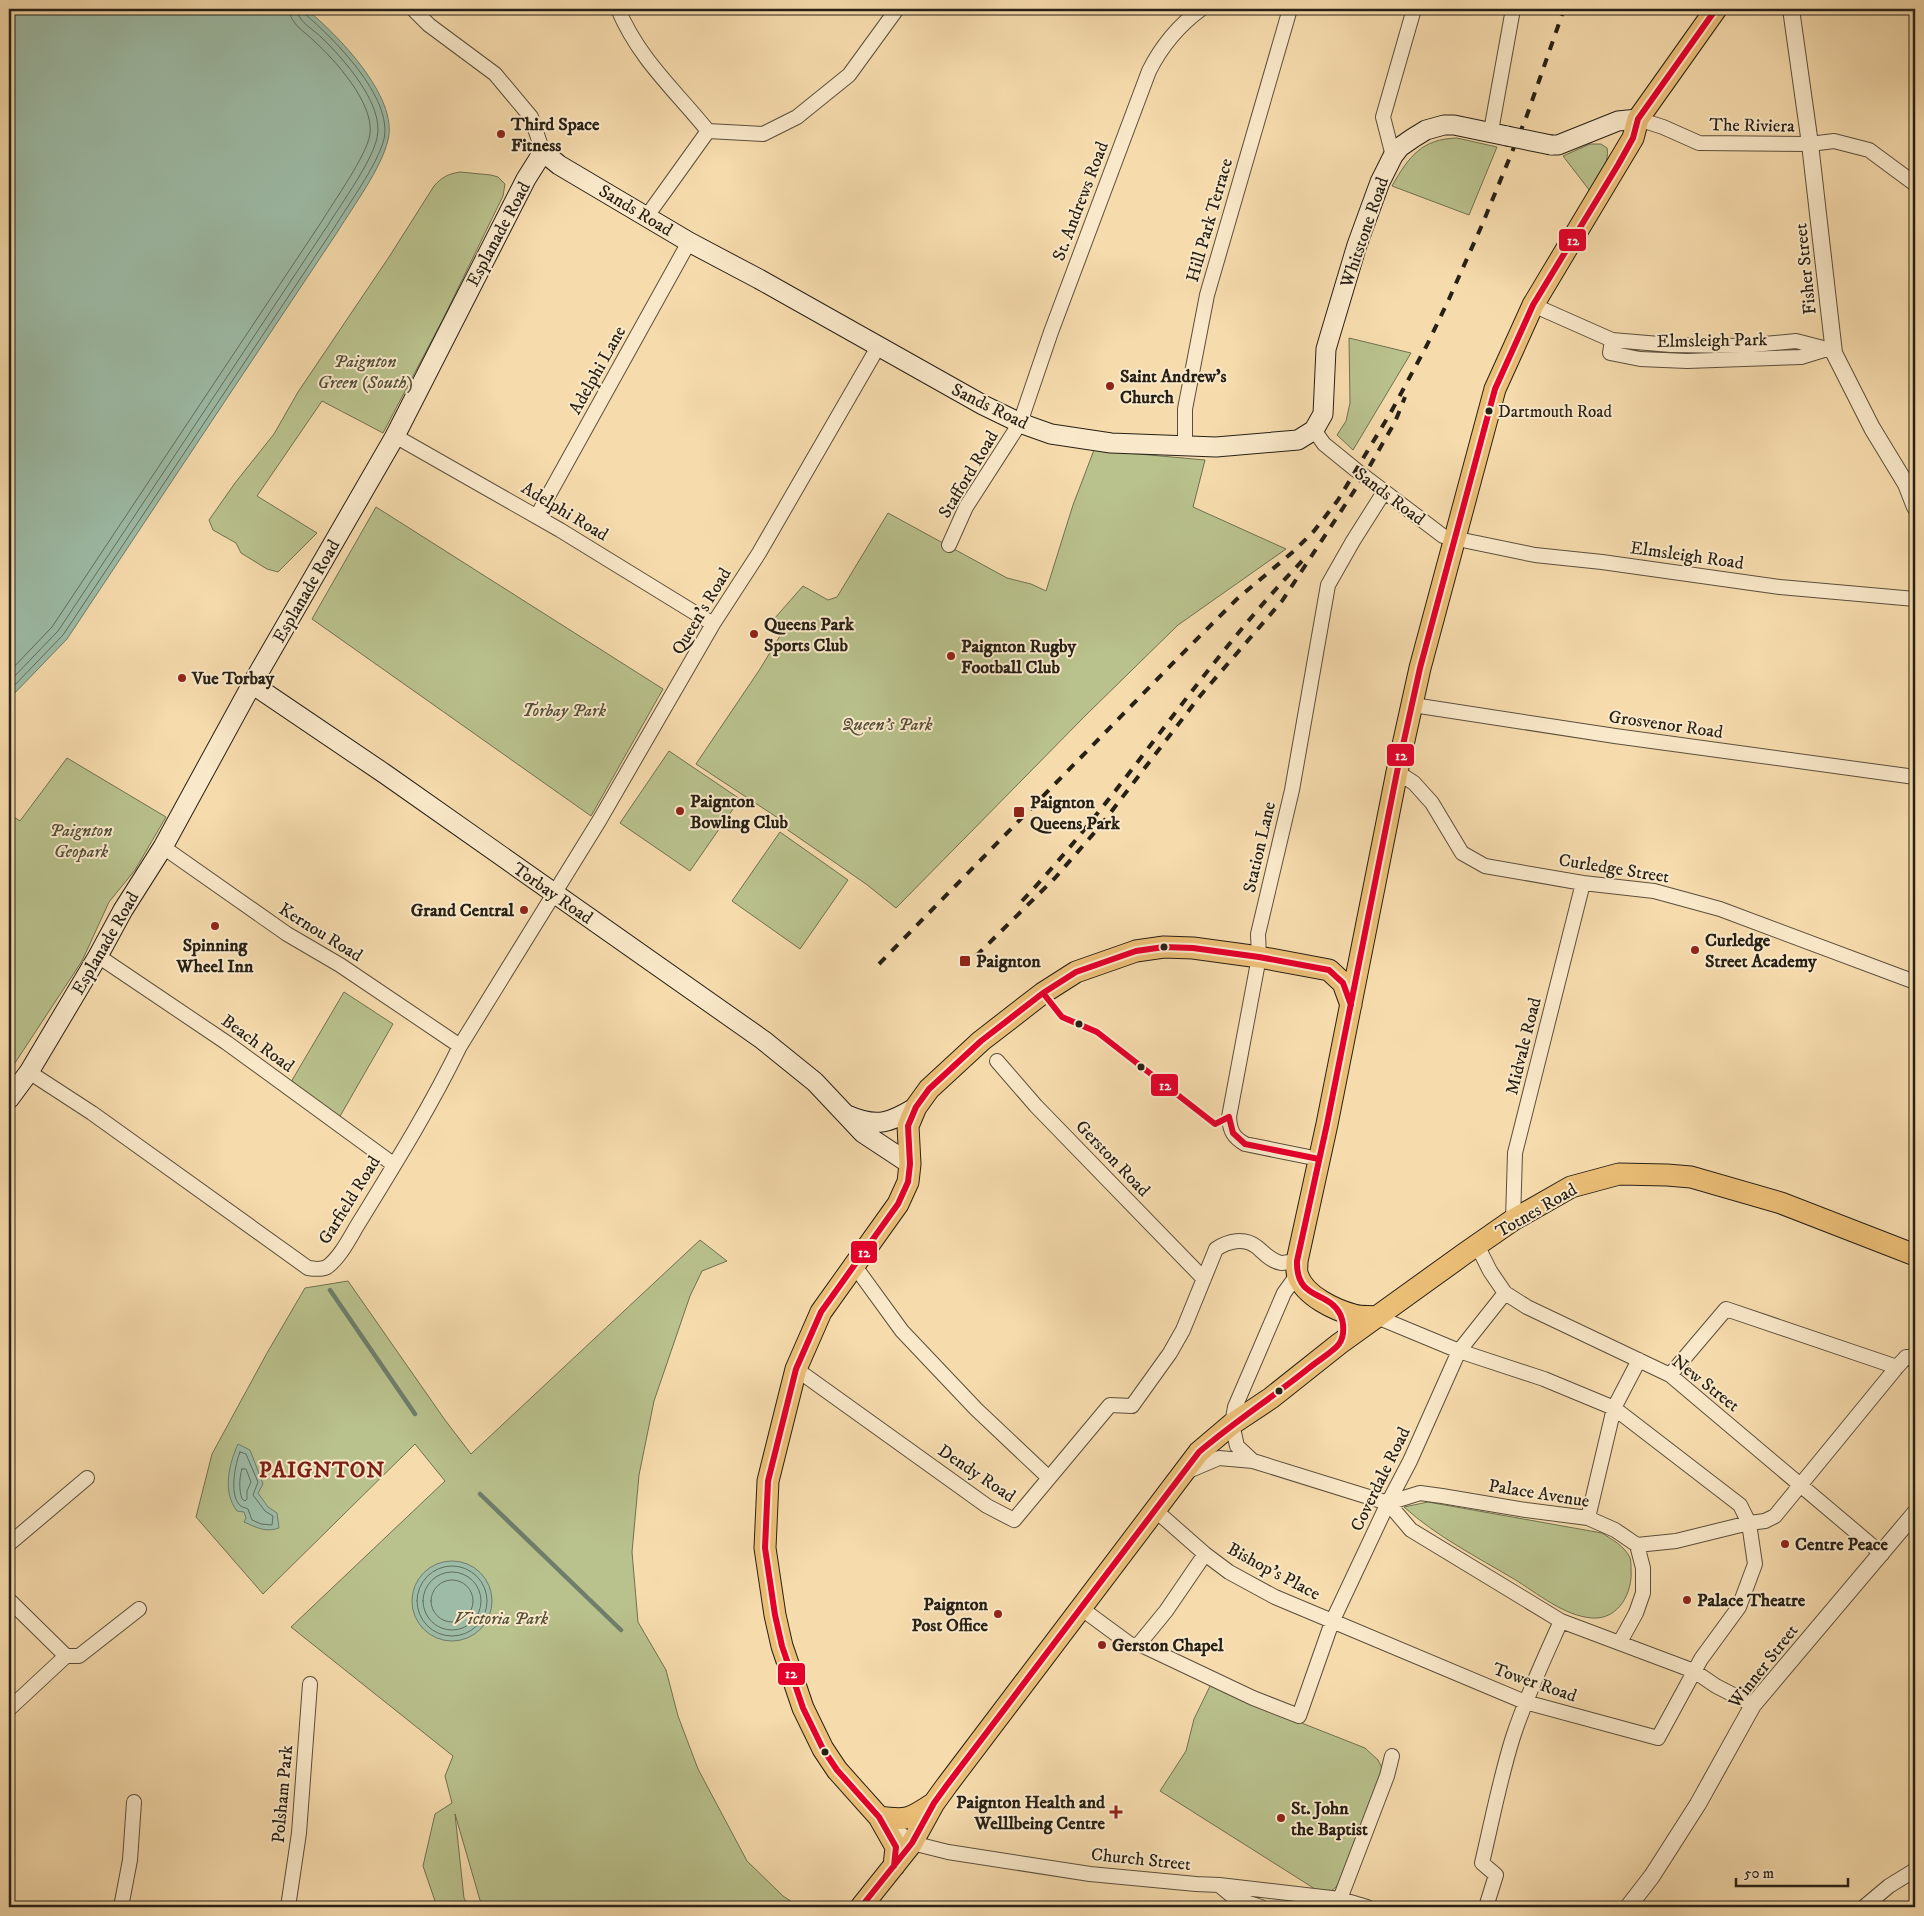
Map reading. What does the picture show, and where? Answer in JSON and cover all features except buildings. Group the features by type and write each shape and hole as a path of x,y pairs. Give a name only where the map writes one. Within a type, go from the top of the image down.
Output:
{"main road":[{"path":"1378,1316 1356,1315 1336,1308 1314,1295 1304,1286 1297,1268 1420,668 1495,389 1533,305 1633,138 1638,119 1716,9"},
{"name":"Whitstone Road","path":"1314,430 1323,414 1326,349 1357,245 1380,182 1393,156 1400,147 1435,127 1454,125 1558,145 1618,121 1638,119"},
{"name":"Sands Road","path":"543,152 559,164 689,242 759,279 983,405 1020,423 1051,434 1111,443 1216,447 1298,440 1314,430"},
{"name":"Esplanade Road","path":"9,1099 29,1072 123,910 163,847 252,684 395,436 526,179 543,152"},
{"name":"Torbay Road","path":"252,684 386,774 763,1040 803,1072 846,1114 862,1133 910,1164"},
{"path":"894,1866 896,1848 879,1817 842,1776 823,1749 803,1708 782,1646 775,1615 765,1548 768,1480 796,1369 822,1312 898,1204 908,1182 910,1164 908,1126 916,1106 929,1089 981,1041 1043,993 1076,972 1130,953 1164,947 1193,948 1259,957 1329,970 1343,983 1351,1006"},
{"path":"1329,970 1361,956"},
{"name":"Torbay Road","path":"846,1114 867,1122 881,1123 899,1117 916,1106"},
{"name":"Totnes Road","path":"934,1803 1034,1667 1082,1609 1180,1475 1209,1442 1271,1398 1339,1344 1477,1245 1514,1220 1570,1187 1619,1174 1667,1175 1691,1178 1781,1203 1915,1255"},
{"path":"1336,1308 1344,1334 1339,1344"},
{"path":"879,1817 902,1820 911,1818 934,1803"},
{"path":"861,1907 912,1843 934,1803"}],"street":[{"path":"413,9 429,25 495,74 531,118 543,152"},
{"path":"618,9 627,32 650,65 708,131 763,134 797,117 849,75 897,9"},
{"name":"St. Andrews Road","path":"1020,423 1051,332 1149,71 1159,50 1175,31 1201,9"},
{"name":"Hill Park Terrace","path":"1185,446 1185,409 1207,295 1290,9"},
{"path":"1393,156 1383,117 1414,9"},
{"path":"1499,133 1514,9"},
{"name":"Fisher Street","path":"1791,9 1810,144 1831,351 1872,428 1906,484 1915,507"},
{"name":"The Riviera","path":"1638,119 1664,126 1700,143 1810,144 1834,141 1869,150 1915,184"},
{"path":"647,216 708,131"},
{"name":"Adelphi Lane","path":"537,516 689,242"},
{"name":"Elmsleigh Park","path":"1533,305 1612,340 1610,353 1640,359 1687,361 1800,357 1831,351"},
{"name":"Queen's Road","path":"555,894 651,733 713,624 759,553 878,347"},
{"name":"Stafford Road","path":"949,545 966,507 1020,423"},
{"name":"Sands Road","path":"1314,430 1324,444 1384,492 1443,536 1456,538"},
{"name":"Adelphi Road","path":"395,436 537,516 713,624"},
{"name":"Station Lane","path":"1319,1159 1245,1144 1236,1139 1230,1131 1229,1117 1259,957 1258,934 1292,790 1328,585 1384,492"},
{"name":"Elmsleigh Road","path":"1456,538 1535,555 1602,562 1780,587 1915,598"},
{"name":"Grosvenor Road","path":"1412,705 1915,778"},
{"name":"Curledge Street","path":"1398,772 1414,782 1432,803 1462,853 1485,866 1583,883 1654,891 1720,909 1857,962 1915,982"},
{"name":"Kernou Road","path":"163,847 288,934 340,965 460,1046"},
{"name":"Midvale Road","path":"1514,1220 1515,1153 1583,883"},
{"name":"Garfield Road","path":"29,1072 92,1113 308,1268 319,1269 326,1267 339,1254 445,1077 460,1046 555,894"},
{"name":"Beach Road","path":"98,956 227,1043 394,1164"},
{"name":"Gerston Road","path":"997,1061 1043,1113 1204,1279"},
{"path":"1204,1279 1216,1249 1227,1242 1240,1241 1255,1246 1280,1263 1297,1268 1235,1407 1232,1424 1237,1446 1254,1461"},
{"name":"New Street","path":"1477,1245 1490,1271 1505,1293 1527,1307 1670,1375 1882,1554"},
{"path":"854,1265 902,1331 976,1409 1049,1478"},
{"name":"Dendy Road","path":"796,1369 987,1506 1014,1520 1110,1405 1132,1406 1170,1353 1183,1330 1204,1279"},
{"name":"Coverdale Road","path":"1139,1644 1253,1698 1299,1716 1332,1622 1410,1461 1460,1351 1505,1293"},
{"path":"1670,1375 1726,1309 1897,1367"},
{"path":"1378,1316 1460,1351 1544,1379 1614,1408 1740,1506 1749,1523 1756,1564 1739,1607 1694,1671"},
{"path":"1620,1642 1636,1613 1643,1593 1643,1568 1637,1545 1676,1541 1749,1523 1766,1521 1774,1516 1906,1357 1910,1357 1915,1361"},
{"path":"1588,1518 1614,1408 1639,1360"},
{"path":"1180,1475 1219,1458 1254,1461 1388,1503 1411,1530 1561,1621 1694,1671 1716,1686 1753,1705"},
{"path":"9,1544 87,1478"},
{"name":"Palace Avenue","path":"1388,1503 1420,1493 1588,1518 1616,1530 1637,1545"},
{"name":"Bishop's Place","path":"1155,1510 1205,1554 1230,1572 1275,1597 1332,1622"},
{"name":"Winner Street","path":"1628,1907 1652,1876 1698,1804 1753,1705 1915,1513"},
{"path":"1082,1609 1131,1645 1139,1644 1166,1611 1205,1554"},
{"path":"9,1600 66,1656"},
{"path":"9,1709 66,1656 80,1656 139,1609"},
{"path":"1486,1907 1496,1875 1482,1863 1500,1786 1525,1702 1561,1621"},
{"name":"Tower Road","path":"1332,1622 1525,1702 1658,1738 1694,1671"},
{"name":"Polsham Park","path":"288,1907 299,1833 310,1684"},
{"path":"1340,1899 1392,1756"},
{"path":"121,1907 130,1860 134,1802"},
{"path":"879,1817 912,1843"},
{"name":"Church Street","path":"912,1843 948,1852 1090,1874 1220,1885 1340,1899 1368,1907"},
{"path":"1864,1907 1889,1886 1915,1870"},
{"path":"1220,1885 1235,1903 1261,1907"}],"green space":[{"path":"1457,138 1497,147 1469,215 1392,186 1404,166 1418,151 1434,142"},
{"path":"1590,144 1601,144 1607,148 1607,159 1603,170 1590,191 1563,156"},
{"name":"Paignton Green (South)","path":"460,172 498,177 505,184 503,196 443,319 383,433 322,401 257,496 317,533 278,572 267,569 241,553 236,543 213,530 209,520 235,483 274,434 298,392 389,257 434,186 446,176"},
{"path":"1349,338 1411,353 1353,450 1337,435 1346,421 1350,403"},
{"name":"Queen's Park","path":"1094,450 1205,460 1193,507 1286,549 1178,625 1085,716 896,908 866,884 782,826 784,822 696,764 760,669 786,626 774,619 803,586 828,600 837,597 888,513 1007,578 1031,584 1046,591 1073,505"},
{"name":"Torbay Park","path":"376,507 663,689 591,816 312,619"},
{"name":"Paignton Bowling Club","path":"669,751 740,799 690,871 620,823"},
{"name":"Paignton Geopark","path":"67,758 166,817 135,870 109,902 82,961 9,1072 9,814 20,821"},
{"path":"780,832 848,880 800,949 732,901"},
{"path":"344,992 393,1024 339,1118 291,1082"},
{"name":"Victoria Park","path":"700,1240 727,1261 702,1271 690,1296 654,1401 639,1475 632,1552 638,1622 666,1670 678,1716 698,1769 747,1861 783,1896 800,1907 482,1907 455,1814 464,1898 469,1907 433,1907 435,1901 423,1866 435,1814 452,1803 445,1776 453,1756 291,1627 445,1481 415,1444 263,1594 196,1517 212,1454 305,1288 348,1281 471,1454"},
{"path":"1428,1502 1602,1533 1621,1546 1630,1558 1631,1578 1627,1595 1617,1609 1602,1617 1592,1618 1571,1613 1541,1597 1443,1537 1404,1507"},
{"path":"1212,1682 1299,1722 1365,1748 1378,1760 1383,1775 1337,1886 1329,1893 1323,1894 1160,1791 1186,1751 1194,1719"}],"water":[{"path":"9,9 306,9 333,34 362,67 375,86 384,105 389,123 388,140 379,163 338,231 67,639 9,699"},
{"path":"238,1444 250,1450 263,1484 258,1493 268,1507 277,1513 279,1528 265,1530 244,1522 246,1518 244,1512 237,1511 232,1503 228,1478"},
{"path":"452,1561 467,1564 480,1573 489,1586 492,1601 489,1616 480,1629 467,1638 452,1641 437,1638 424,1629 415,1616 412,1601 415,1586 424,1573 437,1564"}],"waterway":[{"path":"330,1290 415,1414"},
{"path":"480,1494 621,1630"}],"railway":[{"path":"879,964 1237,599 1294,551 1314,531 1338,500 1391,412 1449,299 1526,118 1564,9"},
{"path":"976,956 1055,878 1101,825 1200,696 1282,601 1364,476 1395,422 1405,397"},
{"path":"1022,901 1094,818 1229,644 1302,561"}],"transit line":[{"name":"12","path":"861,1907 912,1843 934,1803 947,1785 1199,1452 1329,1353 1341,1341 1343,1329 1340,1314 1335,1306 1314,1294 1302,1283 1298,1274 1297,1261 1327,1124 1397,772 1420,668 1495,389 1533,305 1618,165 1633,138 1638,119 1716,9"},
{"name":"12","path":"894,1866 896,1847 879,1817 837,1770 823,1749 803,1708 782,1646 775,1615 765,1548 768,1481 796,1369 821,1312 898,1204 908,1182 910,1164 908,1126 916,1107 929,1089 981,1041 1043,993 1076,972 1136,951 1164,947 1193,948 1259,957 1329,970 1343,983 1351,1005"},
{"name":"12","path":"1043,993 1062,1017 1097,1032 1215,1124 1229,1117"},
{"name":"12","path":"1229,1117 1233,1133 1245,1144 1319,1159"}],"place":[{"name":"Third Space Fitness","path":"501,134"},
{"name":"Saint Andrew's Church","path":"1110,386"},
{"name":"Dartmouth Road","path":"1489,411"},
{"name":"Queens Park Sports Club","path":"754,634"},
{"name":"Paignton Rugby Football Club","path":"951,656"},
{"name":"Vue Torbay","path":"182,678"},
{"name":"Paignton Bowling Club","path":"680,811"},
{"name":"Paignton Queens Park","path":"1019,812"},
{"name":"Grand Central","path":"524,910"},
{"name":"Spinning Wheel Inn","path":"215,926"},
{"name":"Curledge Street Academy","path":"1695,950"},
{"name":"Paignton","path":"965,961"},
{"name":"Centre Peace","path":"1785,1544"},
{"name":"Palace Theatre","path":"1687,1600"},
{"name":"Paignton Post Office","path":"998,1614"},
{"name":"Gerston Chapel","path":"1102,1645"},
{"name":"Paignton Health and Welllbeing Centre","path":"1116,1812"},
{"name":"St. John the Baptist","path":"1281,1818"}],"district":[{"name":"PAIGNTON","path":"322,1469"}]}
